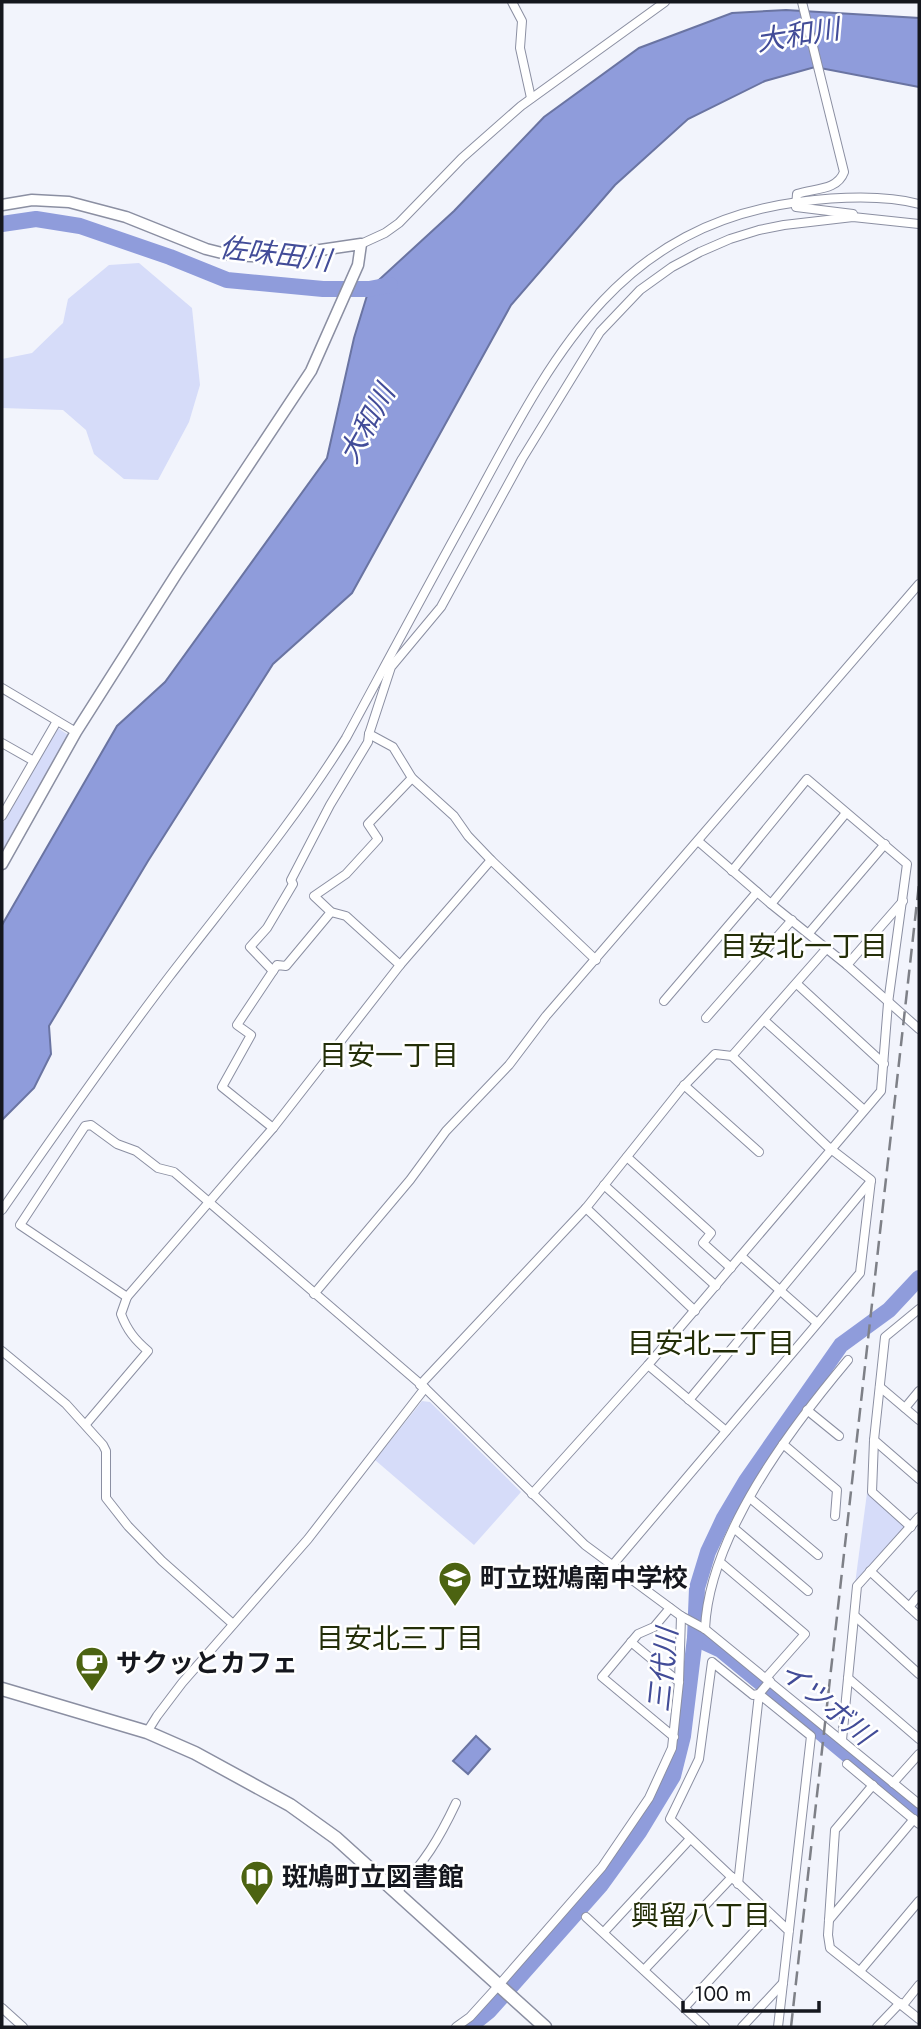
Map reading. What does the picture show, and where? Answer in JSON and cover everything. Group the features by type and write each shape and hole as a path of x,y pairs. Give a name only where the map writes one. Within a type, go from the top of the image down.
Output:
{"main road":[{"path":"2,1689 147,1732 195,1753 290,1805 336,1838 545,2027"}],"street":[{"path":"512,2 522,22 520,48 531,98"},
{"path":"2,205 33,200 69,202 138,221 206,249 230,255 273,257 362,244 399,223 462,158 531,98 665,2"},
{"path":"802,2 844,172 839,182 833,185 797,194 796,207 853,214 853,217"},
{"path":"2,1210 143,1013 299,808 388,665 533,396 574,332 597,305 641,264 686,235 753,210 796,202 860,198 919,204"},
{"path":"273,971 250,947 267,928 293,884 291,880 302,857 368,742 388,665 441,607 522,459 600,332 640,290 672,267 730,239 784,225 853,217 919,224"},
{"path":"2,864 76,732 318,357 358,265 362,244"},
{"path":"314,1294 410,1180 446,1132 509,1065 546,1016 919,584"},
{"path":"2,688 76,732"},
{"path":"2,816 6,800 57,721"},
{"path":"369,734 393,747 412,778 454,816 468,836 491,860 596,960"},
{"path":"2,743 33,760"},
{"path":"400,965 346,916 331,912 314,896 346,874 378,839 368,824 412,778"},
{"path":"531,1494 648,1366 834,1150 881,1091 888,1003 907,864 807,779 732,871"},
{"path":"771,904 846,813"},
{"path":"698,841 919,1029"},
{"path":"808,933 885,844"},
{"path":"86,1424 148,1351 129,1332 121,1314 127,1297 273,1128 400,965 491,860"},
{"path":"664,1001 757,892"},
{"path":"847,965 903,901"},
{"path":"273,1128 222,1087 251,1035 237,1025 277,965 286,966 331,912"},
{"path":"706,1018 792,920"},
{"path":"732,1056 827,948"},
{"path":"797,984 884,1064"},
{"path":"765,1021 864,1110"},
{"path":"147,1732 182,1683 308,1539 423,1387 586,1208 684,1085 715,1054 732,1056 827,1146 871,1181"},
{"path":"684,1085 759,1152"},
{"path":"127,1297 20,1225 85,1126 91,1125 117,1144 136,1151 158,1168 174,1172 423,1387 585,1545 611,1567 681,1616 705,1629 919,1804"},
{"path":"627,1157 711,1233 703,1243 731,1268"},
{"path":"689,1400 871,1181"},
{"path":"611,1567 860,1273 871,1181"},
{"path":"604,1185 716,1286"},
{"path":"586,1208 695,1311"},
{"path":"741,1256 817,1322"},
{"path":"911,1527 872,1492 874,1440 885,1337 919,1309"},
{"path":"2,1351 43,1383 86,1424 106,1451 106,1498 162,1562 233,1624"},
{"path":"705,1629 709,1593 720,1562 750,1498 807,1410 848,1360"},
{"path":"648,1366 726,1431"},
{"path":"880,1387 919,1420"},
{"path":"905,1408 919,1391"},
{"path":"807,1410 839,1436"},
{"path":"874,1440 919,1479"},
{"path":"783,1444 837,1490 835,1516"},
{"path":"750,1498 818,1555"},
{"path":"842,1740 857,1586 919,1517"},
{"path":"735,1529 808,1591"},
{"path":"644,1970 735,1881 759,1694 805,1634 720,1562"},
{"path":"870,1571 919,1616"},
{"path":"909,1607 919,1595"},
{"path":"670,1608 654,1627 638,1634 603,1677 674,1737"},
{"path":"456,2027 470,2017 594,1876 625,1837 649,1798 665,1767 674,1737 681,1616"},
{"path":"855,1616 919,1674"},
{"path":"631,1642 679,1682"},
{"path":"778,2027 789,1931 811,1736 759,1694 753,1695 712,1662 699,1759 671,1811 670,1819 789,1931"},
{"path":"848,1678 919,1739"},
{"path":"893,1783 919,1754"},
{"path":"829,1920 917,1821 847,1764"},
{"path":"873,1785 835,1830 829,1920 830,1948 919,2018"},
{"path":"397,1892 422,1864 456,1803"},
{"path":"604,1932 690,1839"},
{"path":"860,1971 919,1901"},
{"path":"684,2008 770,1914"},
{"path":"586,1917 705,2027"},
{"path":"742,2027 783,1983"},
{"path":"877,2027 919,1985"},
{"path":"2,2008 23,2027"}],"shaded area":[{"path":"139,263 192,308 200,385 189,422 158,480 124,479 94,454 86,430 63,410 2,408 2,359 32,353 63,323 68,299 109,265"},
{"path":"56,727 67,734 68,738 2,854 2,825"},
{"path":"422,1401 430,1402 521,1492 474,1545 375,1460"},
{"path":"867,1493 906,1528 855,1584"}],"water":[{"name":"大和川","path":"786,10 919,18 919,87 815,67 765,81 688,119 615,185 511,305 352,593 273,664 148,861 49,1026 51,1054 34,1088 2,1120 2,925 117,726 165,682 327,458 354,338 369,289 454,211 544,117 639,48 732,13"},
{"path":"476,1736 490,1749 468,1774 453,1761"}],"waterway":[{"name":"佐味田川","path":"2,224 36,219 80,226 227,280 323,289 369,289 390,285"},
{"name":"三代川","path":"469,2027 489,2011 600,1886 639,1832 673,1776 683,1736 695,1638 697,1588 708,1552 724,1518 746,1481 841,1345 889,1310 919,1278"},
{"name":"イツボ川","path":"695,1638 721,1650 919,1814"}],"railway":[{"path":"791,2027 919,884"}],"place":[{"name":"町立斑鳩南中学校","path":"455,1608"},
{"name":"サクッとカフェ","path":"92,1693"},
{"name":"斑鳩町立図書館","path":"257,1907"}],"district":[{"name":"目安北一丁目","path":"804,946"},
{"name":"目安一丁目","path":"389,1055"},
{"name":"目安北二丁目","path":"711,1343"},
{"name":"目安北三丁目","path":"400,1638"},
{"name":"興留八丁目","path":"701,1915"}]}
